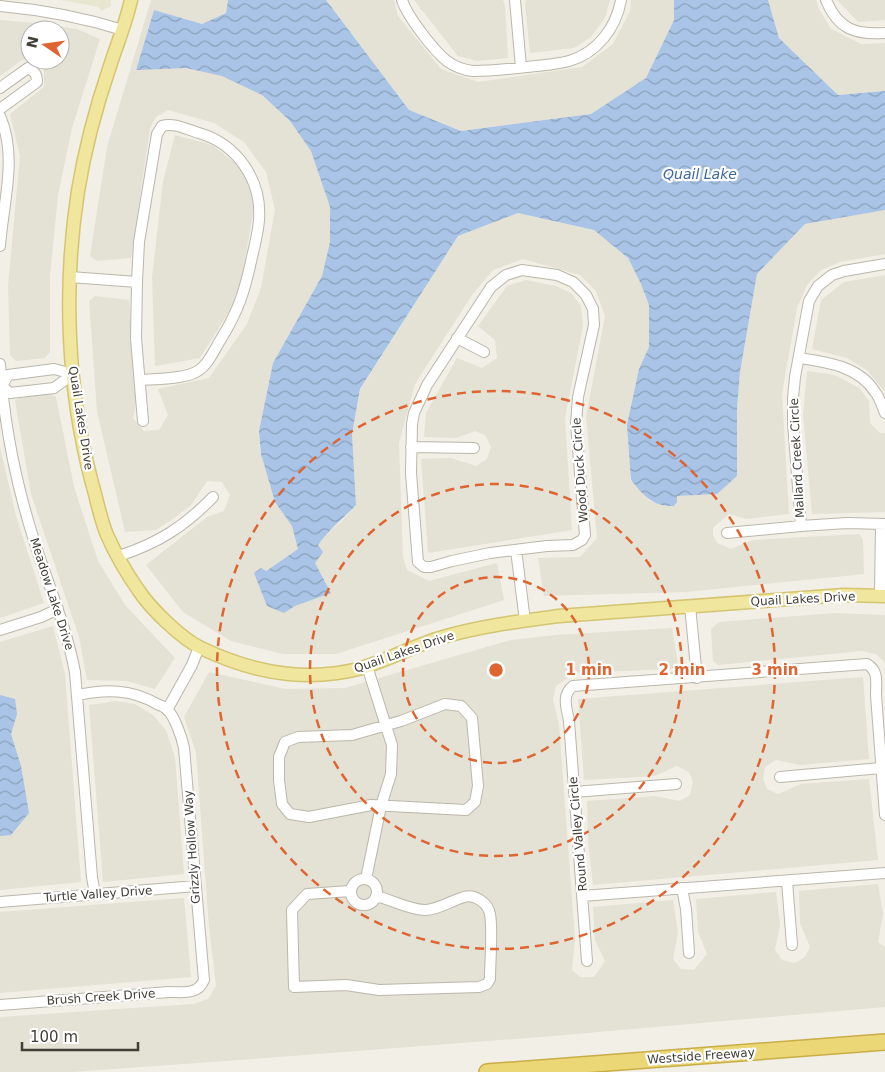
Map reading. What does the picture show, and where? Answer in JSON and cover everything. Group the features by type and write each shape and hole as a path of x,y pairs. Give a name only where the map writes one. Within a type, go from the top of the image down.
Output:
{"highway":[{"name":"Westside Freeway","path":"487,1072 885,1042"}],"main road":[{"name":"Quail Lakes Drive","path":"131,0 123,30 97,105 85,153 73,226 70,277 70,336 73,374 80,428 89,472 107,534 139,591 155,610 199,648 254,667 288,674 337,673 367,666 442,637 525,620 844,595 882,595"}],"street":[{"path":"402,0 410,16 447,61 473,72 569,61 600,43 617,16 621,0"},
{"path":"515,0 522,67"},
{"path":"826,0 835,17 851,30 864,34 885,33"},
{"path":"0,6 36,9 75,16 123,30"},
{"path":"0,88 28,68 34,71 37,76 37,82 0,109"},
{"path":"0,116 6,131 10,156 0,246"},
{"path":"140,380 191,374 201,369 238,309 245,287 258,228 258,200 255,186 248,172 236,156 220,142 206,135 172,125 162,126 159,130 144,201 139,242 136,338 143,421"},
{"name":"Mallard Creek Circle","path":"801,526 792,398 809,301 823,281 837,273 885,264"},
{"name":"Wood Duck Circle","path":"522,270 540,271 567,278 581,289 593,309 594,325 578,397 576,424 585,535 582,540 573,545 516,550 452,560 431,567 420,565 416,547 411,447 412,424 418,402 483,297 496,282 506,275 522,270"},
{"path":"70,277 137,282"},
{"path":"457,338 484,352"},
{"path":"798,358 836,365 858,375 875,392 885,413"},
{"name":"Meadow Lake Drive","path":"0,364 11,449 21,496 71,648 78,695 92,877 95,894"},
{"path":"54,369 73,374 54,388 10,393 2,386 8,375 54,369"},
{"path":"411,447 474,448"},
{"path":"118,556 142,548 171,533 186,522 213,496"},
{"name":"Mallard Creek Circle","path":"727,533 847,523 883,524 882,595"},
{"path":"516,550 525,620"},
{"path":"690,606 697,678"},
{"path":"0,630 58,609"},
{"path":"78,695 94,692 125,691 148,699 167,710 192,666 199,648"},
{"name":"Round Valley Circle","path":"885,815 876,676 872,667 867,664 697,678 580,685 569,689 565,697 569,721 582,896 885,873"},
{"path":"366,879 381,806 391,774 392,746 367,666"},
{"path":"446,704 461,706 472,718 478,786 475,802 466,810 371,806 309,817 290,814 282,804 279,757 285,742 298,737 352,735 386,724 446,704"},
{"name":"Grizzly Hollow Way","path":"167,710 178,729 184,748 204,980 201,986"},
{"path":"780,777 881,768"},
{"path":"574,792 676,784"},
{"path":"366,879 370,880 376,887 376,896 371,903 363,906 352,899 350,891 358,880 366,879"},
{"path":"787,880 792,946"},
{"name":"Turtle Valley Drive","path":"0,902 196,886"},
{"path":"682,888 686,908 690,953"},
{"path":"350,891 307,894 292,910 294,987 346,985 379,990 479,987 487,984 490,979 490,913 485,904 478,898 466,896 426,910 412,908 376,896"},
{"path":"582,896 587,961"},
{"name":"Brush Creek Drive","path":"0,1005 169,992 194,992 201,986"}],"shaded area":[{"path":"61,0 111,0 111,6 101,11 99,7"},
{"path":"151,0 228,0 226,13 202,24 154,10 136,69 186,68 222,75 262,95 290,121 311,151 330,207 330,242 322,276 273,363 259,431 261,454 275,502 292,526 298,549 265,571 284,613 295,606 331,593 315,563 318,545 326,534 342,521 356,505 352,434 360,390 458,236 518,213 594,230 628,258 649,305 649,347 639,369 630,480 650,501 673,506 676,496 718,494 737,409 740,372 757,274 805,224 885,210 885,254 840,262 821,270 807,285 797,308 782,394 789,514 746,519 729,514 713,528 713,535 717,543 731,549 753,540 859,534 863,540 864,574 686,592 544,596 538,558 580,557 597,538 586,417 605,316 596,291 580,275 523,259 493,270 472,295 415,384 399,443 403,557 407,570 429,581 497,563 504,600 336,654 283,654 231,641 183,612 146,565 207,517 224,511 230,495 222,482 207,481 191,505 170,521 155,530 125,532 97,411 89,301 95,296 129,300 137,399 133,418 144,431 159,430 168,415 158,389 209,378 247,324 261,288 275,210 266,172 244,142 214,123 168,110 156,117 150,128 131,258 97,261 90,256 107,147"},
{"path":"326,0 394,0 398,16 441,69 478,82 582,67 613,44 630,11 631,0 674,0 674,20 646,78 591,114 461,131 409,110"},
{"path":"414,0 503,0 508,58 477,61 458,56"},
{"path":"526,0 610,0 605,18 591,37 574,48 530,53"},
{"path":"768,0 816,0 831,29 861,44 885,43 885,91 838,95 779,38"},
{"path":"837,0 885,0 885,20 858,22"},
{"path":"0,20 20,22 20,61 0,76"},
{"path":"70,28 100,39 72,128 58,195 50,276 50,352 45,358 16,361 10,355 8,286 20,156 10,114 44,87 44,70 70,70"},
{"path":"175,135 212,145 238,165 250,185 254,208 241,282 230,310 200,358 155,366 152,278 163,181"},
{"path":"885,275 885,392 867,370 847,358 812,349 821,300 844,282"},
{"path":"526,280 556,286 571,293 581,306 583,326 565,418 572,530 428,553 421,459 451,458 476,466 487,459 491,447 485,435 475,431 456,438 424,437 426,413 457,358 482,368 497,358 495,340 478,326 507,286"},
{"path":"807,371 835,375 859,388 869,401 870,423 880,433 885,433 885,512 812,514 803,415"},
{"path":"49,393 56,397 74,487 98,561 125,605 175,658 155,689 127,681 87,680 79,637 31,494 15,401 21,396"},
{"path":"0,447 16,516 44,603 0,618"},
{"path":"835,613 885,615 885,663 876,654 862,651 718,665 713,661 711,629 719,622"},
{"path":"53,626 65,674 81,882 0,890 0,642"},
{"path":"672,628 678,664 672,669 575,673 556,686 553,699 559,725 575,939 572,970 580,977 594,977 605,961 595,940 593,907 673,900 678,933 673,959 681,969 694,970 707,954 698,932 696,899 776,892 780,925 775,950 782,960 795,963 805,957 810,947 800,923 799,891 878,884 883,914 878,942 885,947 885,1007 541,1037 265,1058 71,1072 0,1072 0,1017 193,1004 208,999 216,986 209,927 196,752 184,717 209,672 285,689 345,688 511,640 555,635"},
{"path":"863,677 869,759 800,765 776,760 765,767 763,779 767,789 778,794 801,784 869,779 878,860 593,885 588,841 587,801 655,796 680,801 690,795 693,782 689,772 677,766 655,776 584,780 578,699"},
{"path":"115,701 135,704 153,715 166,730 175,757 184,874 103,882 89,705"},
{"path":"184,898 191,977 0,993 0,912"}],"water":[{"name":"Quail Lake","path":"228,0 326,0 409,110 461,131 591,114 646,78 674,20 674,0 768,0 779,38 838,95 885,91 885,210 805,224 757,274 740,372 737,409 737,476 717,494 677,496 677,502 674,506 654,502 635,485 631,480 627,425 639,369 649,347 649,305 641,284 628,258 594,230 518,213 458,236 360,389 352,434 356,505 322,539 318,545 323,552 315,563 331,593 295,606 284,613 267,606 254,573 261,568 266,571 298,549 292,526 275,502 261,454 259,431 273,363 322,276 330,242 330,207 311,151 290,121 262,95 222,76 186,68 136,70 154,10 202,24 226,13"},
{"path":"0,695 15,699 17,714 11,734 21,766 29,813 11,835 0,836"}]}
